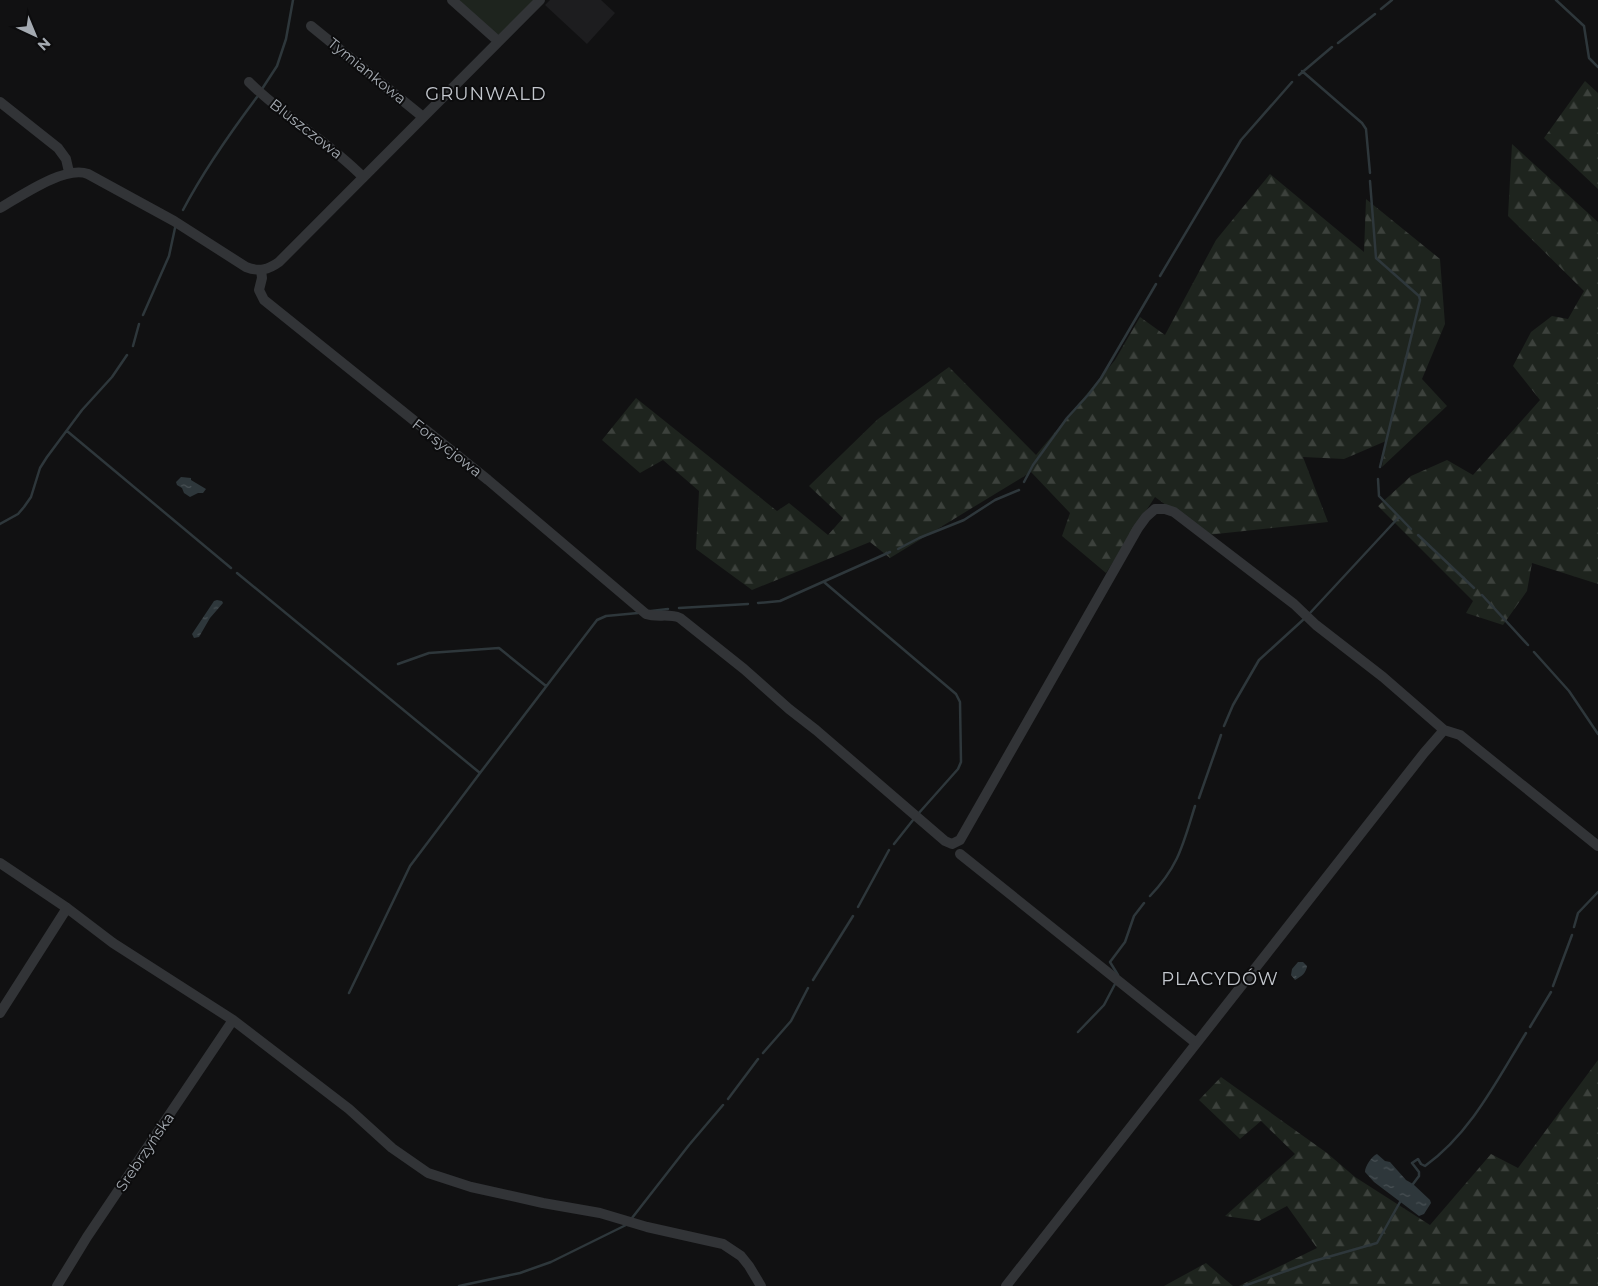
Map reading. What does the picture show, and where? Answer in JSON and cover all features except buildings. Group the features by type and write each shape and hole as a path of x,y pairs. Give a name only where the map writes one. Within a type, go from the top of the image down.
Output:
{"street":[{"path":"452,0 498,41"},
{"path":"0,208 55,178 68,172 79,171 88,174 174,221 246,267 261,270 270,268 279,262 540,0"},
{"name":"Tymiankowa","path":"311,26 423,117"},
{"name":"Bluszczowa","path":"249,82 265,98 326,143 363,176"},
{"path":"0,102 58,148 66,160 68,172"},
{"name":"Forsycjowa","path":"261,270 262,278 259,290 264,300 488,480 633,604 646,614 654,617 668,615 680,618 744,669 788,709 816,730 945,841 952,844 960,840 1114,568 1138,528 1155,509 1165,509 1174,512 1215,543 1294,604 1316,625 1383,677 1444,730"},
{"path":"1006,1286 1444,730 1460,735 1598,846"},
{"path":"960,854 1196,1043"},
{"path":"1,866 67,908 120,948 233,1020 349,1110 398,1153 428,1173 480,1190 600,1213 647,1227 723,1244 741,1256 760,1286"},
{"path":"0,1013 67,908"},
{"name":"Srebrzyńska","path":"57,1286 87,1237 233,1020"}],"shaded area":[{"path":"550,0 601,0 615,13 587,44 545,5"}],"green space":[{"path":"454,0 535,0 501,34 495,36"},
{"path":"1585,81 1598,93 1598,189 1544,138"},
{"path":"1512,144 1598,222 1598,584 1532,563 1527,591 1503,625 1466,613 1473,601 1378,506 1411,476 1447,460 1473,475 1540,400 1513,366 1531,332 1552,316 1568,319 1584,291 1508,216"},
{"path":"1270,174 1364,252 1366,199 1440,259 1445,324 1422,379 1447,406 1382,467 1386,441 1344,459 1303,457 1328,522 1207,535 1155,497 1106,573 1062,536 1070,513 1031,472 890,558 870,542 752,590 696,549 699,491 663,460 640,473 602,440 636,398 777,511 789,503 828,535 843,518 809,486 878,419 949,367 1036,455 1115,360 1140,317 1165,335 1216,240"},
{"path":"1598,1060 1598,1286 1239,1286 1317,1248 1287,1206 1259,1221 1225,1216 1295,1154 1261,1121 1240,1139 1199,1100 1221,1077 1327,1153 1355,1177 1430,1225 1491,1154 1518,1168"},
{"path":"1206,1263 1233,1286 1164,1286"}],"water":[{"path":"181,477 191,478 191,480 206,489 203,493 190,497 177,485 176,482"},
{"path":"217,600 223,603 210,618 199,637 194,638 192,634 214,601"},
{"path":"1298,962 1303,962 1307,966 1306,971 1295,980 1291,975 1292,969"},
{"path":"1377,1154 1385,1161 1390,1162 1406,1180 1430,1200 1431,1203 1424,1214 1419,1216 1374,1182 1365,1172 1369,1162"}],"waterway":[{"path":"262,89 277,66 286,39 293,0"},
{"path":"1381,9 1392,0"},
{"path":"1556,0 1584,26 1589,58 1598,67"},
{"path":"1338,43 1375,14"},
{"path":"1299,75 1332,47"},
{"path":"1302,71 1362,123 1366,129 1370,173"},
{"path":"1160,276 1241,140 1292,82"},
{"path":"183,210 218,152 257,97"},
{"path":"1370,181 1376,258 1419,296 1420,300 1380,467"},
{"path":"143,315 169,256 175,228"},
{"path":"1024,482 1033,465 1067,418 1101,378 1156,284"},
{"path":"133,346 139,324"},
{"path":"0,524 18,514 24,507 31,497 40,468 47,457 82,410 112,377 127,355"},
{"path":"67,431 231,568"},
{"path":"1378,479 1379,496 1411,529"},
{"path":"898,549 919,538 964,520 995,500 1019,490"},
{"path":"1310,613 1399,517"},
{"path":"1418,535 1474,588"},
{"path":"758,603 780,601 890,552"},
{"path":"237,573 480,773 410,866 349,993"},
{"path":"824,582 956,694 960,702 961,762 958,769 918,814"},
{"path":"1482,595 1528,645"},
{"path":"679,608 748,604"},
{"path":"651,611 668,609"},
{"path":"480,773 597,620 606,616 638,613"},
{"path":"1224,726 1233,705 1259,660 1304,619"},
{"path":"398,664 429,653 499,648 546,686"},
{"path":"1534,652 1569,691 1598,734"},
{"path":"1199,798 1221,735"},
{"path":"1150,896 1168,875 1174,864 1195,806"},
{"path":"894,844 913,820"},
{"path":"858,907 889,850"},
{"path":"1574,927 1578,913 1598,892"},
{"path":"1118,975 1110,962 1125,942 1134,916 1144,903"},
{"path":"813,980 853,916"},
{"path":"1553,986 1572,935"},
{"path":"1078,1032 1104,1005 1115,984"},
{"path":"763,1053 791,1021 808,988"},
{"path":"1530,1027 1551,992"},
{"path":"1413,1184 1419,1176 1419,1172 1412,1163 1418,1159 1425,1166 1456,1138 1482,1105 1526,1033"},
{"path":"728,1099 758,1059"},
{"path":"632,1218 723,1105"},
{"path":"1244,1286 1314,1261 1377,1243 1400,1202"},
{"path":"459,1286 520,1273 551,1262 626,1225"}],"district":[{"name":"GRUNWALD","path":"486,94"},
{"name":"PLACYDÓW","path":"1220,979"}]}
